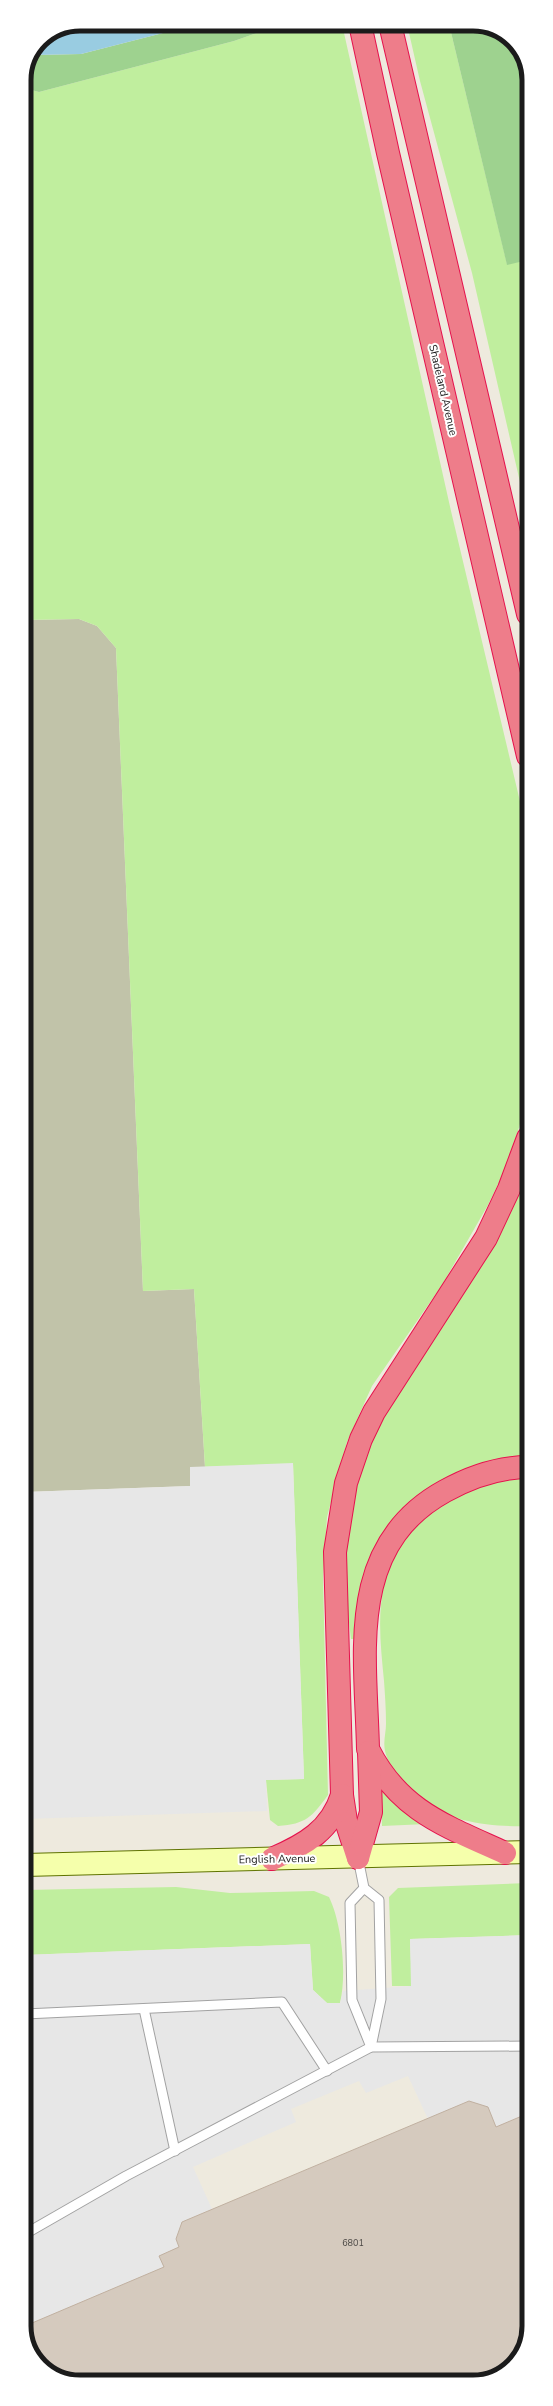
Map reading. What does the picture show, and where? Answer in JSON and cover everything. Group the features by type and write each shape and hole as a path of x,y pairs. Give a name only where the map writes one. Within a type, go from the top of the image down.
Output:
{"highway":[{"name":"Shadeland Avenue","path":"362,31 388,153 522,730"},
{"path":"392,31 522,588"},
{"path":"358,1858 346,1822 342,1795 334,1568 337,1528 346,1483 361,1439 374,1412 486,1238 515,1175 522,1155"},
{"path":"358,1858 371,1812 368,1749 366,1616 376,1571 390,1543 414,1513 432,1498 459,1483 495,1471 522,1469"},
{"path":"368,1749 389,1782 424,1814 505,1853"},
{"path":"272,1859 313,1839 338,1809 342,1795"}],"street":[{"name":"English Avenue","path":"31,1866 522,1852"}],"lane":[{"path":"358,1858 364,1888 379,1900 381,1999 370,2047"},
{"path":"364,1888 350,1903 352,2000 370,2047"},
{"path":"31,2014 282,2002 327,2071"},
{"path":"144,2009 174,2151"},
{"path":"31,2231 174,2151 370,2047 522,2046"}],"shaded area":[{"path":"79,619 97,626 116,648 143,1291 194,1289 205,1467 190,1467 191,1486 31,1492 31,620"},
{"path":"293,1463 304,1779 266,1780 267,1811 31,1819 31,1492 190,1486 190,1467"},
{"path":"522,1935 522,2116 496,2127 488,2107 428,2119 408,2076 366,2093 359,2081 291,2109 296,2122 193,2167 212,2209 182,2222 176,2239 179,2247 159,2256 164,2267 31,2323 31,1955 310,1944 313,1990 327,2003 340,2003 343,1991 411,1986 410,1939"}],"green space":[{"path":"171,31 262,31 234,41 39,92 31,90 32,71 38,55 81,54"},
{"path":"262,31 344,31 451,511 522,810 522,1117 509,1162 488,1205 442,1285 372,1386 347,1442 327,1517 323,1577 328,1795 308,1818 288,1825 278,1826 270,1820 266,1780 304,1779 293,1464 205,1467 194,1289 143,1291 116,648 97,626 79,619 31,620 31,90 39,92 234,41"},
{"path":"409,31 451,31 507,264 522,261 522,491 472,273 420,81"},
{"path":"451,31 476,31 492,35 510,48 518,61 521,71 522,261 507,265"},
{"path":"522,1169 522,1457 486,1462 457,1473 431,1488 408,1506 390,1527 375,1552 364,1578 358,1608 356,1639 351,1639 343,1571 347,1523 366,1445"},
{"path":"522,1479 522,1826 501,1826 473,1822 459,1819 433,1808 413,1793 396,1773 390,1765 384,1744 386,1707 380,1621 384,1585 392,1562 404,1541 419,1523 438,1508 459,1495 482,1486 505,1480"},
{"path":"381,1787 427,1824 382,1826"},
{"path":"522,1883 522,1935 410,1939 412,1986 392,1986 389,1897 398,1888"},
{"path":"176,1887 230,1893 314,1891 329,1897 337,1921 343,1964 340,2003 327,2003 313,1990 310,1944 31,1955 31,1890"}],"water":[{"path":"171,31 81,54 38,55 45,45 53,39 71,32"}],"building":[{"path":"469,2101 488,2107 496,2127 522,2116 522,2326 518,2345 510,2358 503,2365 492,2371 473,2375 77,2375 61,2371 48,2363 35,2345 31,2323 164,2267 159,2256 179,2247 176,2239 182,2222"}]}
